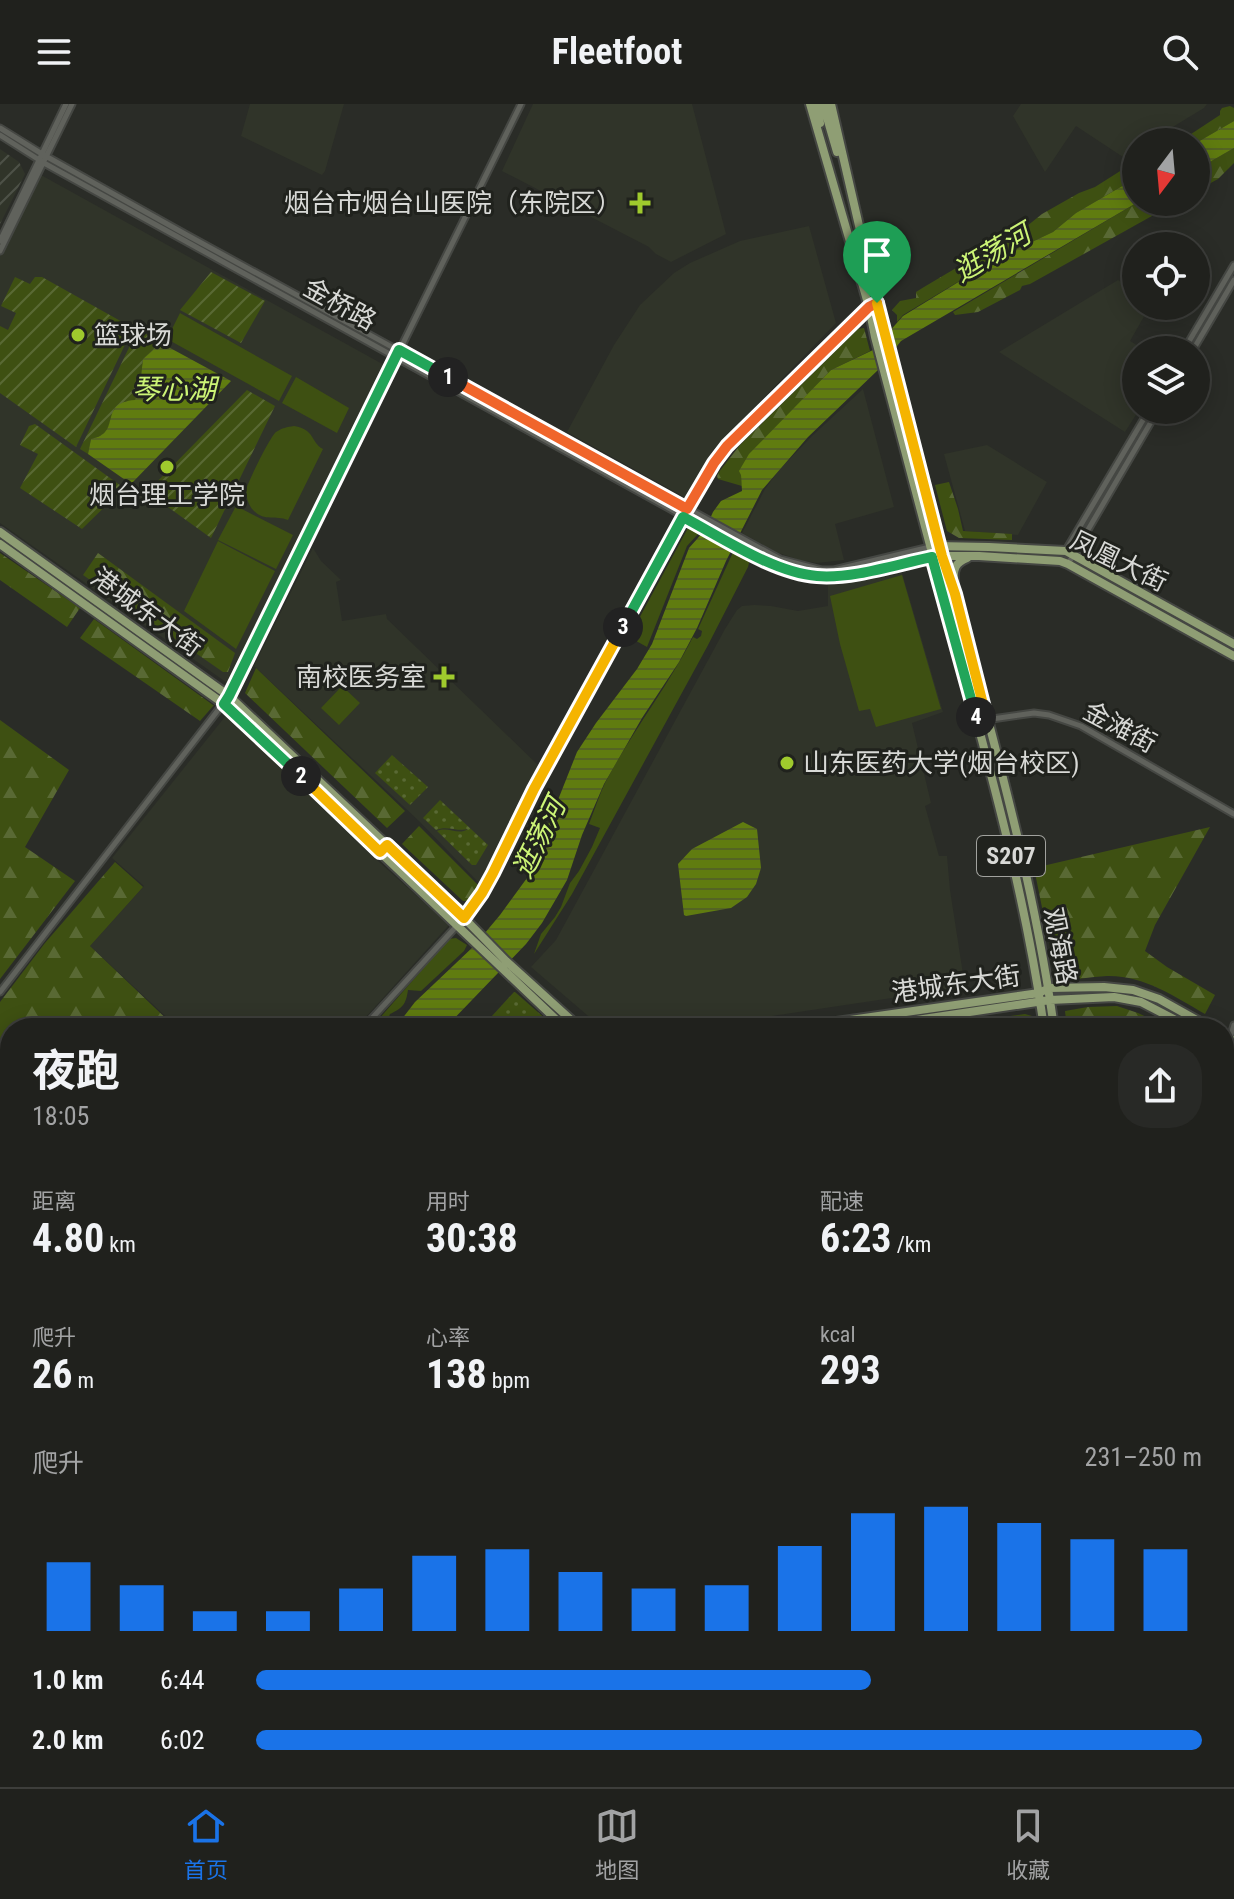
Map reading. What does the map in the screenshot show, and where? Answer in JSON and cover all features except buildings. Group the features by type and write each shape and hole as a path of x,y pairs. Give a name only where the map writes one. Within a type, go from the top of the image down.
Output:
{"main road":[{"name":"观海路","path":"810,104 845,223 892,362 1043,998 1050,1018"},
{"name":"观海路","path":"816,104 845,223"},
{"name":"观海路","path":"823,104 857,222"},
{"name":"观海路","path":"831,104 873,305 875,337 936,551 955,594 1024,863 1049,988 1043,998 1044,1018"},
{"name":"港城东大街","path":"0,532 226,700 460,921 555,1018"},
{"name":"港城东大街","path":"0,544 226,700"},
{"name":"凤凰大街","path":"936,551 1069,553 1234,644"},
{"name":"凤凰大街","path":"936,551 1064,562 1234,656"},
{"path":"955,594 953,571 956,565 961,560 976,556"},
{"path":"1094,578 1103,581 1108,578 1098,568"},
{"name":"港城东大街","path":"504,965 568,1018"},
{"name":"港城东大街","path":"1049,988 1133,990 1159,999 1193,1018"},
{"name":"港城东大街","path":"877,1018 1043,998 1085,997 1129,999 1174,1018"},
{"name":"港城东大街","path":"923,1018 1043,998"}],"street":[{"path":"0,251 69,104"},
{"path":"0,992 226,700 521,104"},
{"path":"0,128 43,159"},
{"path":"0,135 43,159"},
{"path":"0,241 43,159"},
{"name":"金桥路","path":"43,159 399,350 687,509 738,542"},
{"name":"金桥路","path":"43,159 395,358 705,528 780,559 822,570 936,551"},
{"path":"1192,336 1234,265"},
{"path":"1201,336 1234,280"},
{"path":"372,1018 482,893 534,789 714,463 727,446 873,305"},
{"path":"1064,562 1141,424"},
{"path":"1069,553 1149,424"},
{"name":"金滩街","path":"977,720 1034,713 1081,726 1234,814"}],"shaded area":[{"path":"250,104 344,104 322,175 241,136"},
{"name":"烟台市烟台山医院（东院区）","path":"533,104 692,104 726,234 671,262 649,247 502,171"},
{"path":"1021,104 1207,104 1171,128 1122,128 1122,156 1076,126 1045,172 1013,116"},
{"path":"0,149 19,162 25,174 0,224"},
{"name":"烟台理工学院","path":"41,175 386,366 230,685 0,523 0,256"},
{"path":"809,226 836,323 712,451 686,498 567,432 614,345 640,305 674,273 740,241"},
{"path":"1118,280 1122,282 1122,320 1142,320 1133,336 1122,336 1122,424 1130,424 1125,432 999,352"},
{"path":"863,389 894,507 835,524 844,560 817,563 799,560 776,552 742,533 765,489 779,470"},
{"path":"987,445 1047,482 1018,535 965,531 944,454"},
{"path":"313,548 321,561 341,580 336,582 342,621 386,614 387,619 538,765 480,884 419,821 254,666"},
{"name":"山东医药大学(烟台校区)","path":"902,573 943,712 912,723 931,803 925,806 939,856 947,856 965,987 759,1018 590,1018 531,967 556,940 737,610 742,606 754,605 798,611 828,606 828,585"},
{"path":"228,713 368,852 449,925 365,1018 167,1018 90,946 144,886 112,858"}],"green space":[{"path":"1222,108 1234,108 1234,121 1210,135 1210,128 1200,128 1220,115"},
{"path":"1234,148 1234,163 1210,183 1210,162"},
{"path":"1122,170 1122,186 1076,213 1053,232 996,259 903,315 897,322 897,315 892,310 900,301 916,298 916,292 924,287 1042,214"},
{"path":"1122,212 1122,216 1152,216 978,312 955,315 953,312"},
{"path":"211,272 265,301 241,343 180,310"},
{"path":"15,277 30,284 35,277 42,277 133,328 76,447 0,393 0,326 8,330 16,313 1,306"},
{"path":"180,313 292,376 279,401 167,339"},
{"path":"864,328 870,351 831,370 750,454 741,475 742,486 718,479 719,472 740,445 858,329"},
{"path":"138,329 161,343 143,359 135,401 126,401 114,409 105,432 91,439 88,454 80,449"},
{"path":"296,377 349,408 337,433 282,403"},
{"path":"247,390 275,406 211,538 147,492"},
{"path":"35,424 124,488 82,529 20,488 38,454 20,445 29,426"},
{"path":"294,426 306,430 323,449 288,520 261,516 250,505 247,487 273,435"},
{"path":"949,482 963,531 1012,534 1012,540 959,538 947,531 935,485"},
{"path":"236,506 293,535 276,569 218,540"},
{"path":"688,528 699,533 687,546 647,647 629,637"},
{"path":"218,541 275,571 236,649 184,611"},
{"path":"734,550 750,559 748,567 572,894 534,954 541,934 561,907 570,883 600,828 589,824 605,783 693,637 697,639 701,636 702,631 698,629"},
{"path":"0,553 80,608 67,627 0,580"},
{"path":"98,553 235,653 228,672 223,672 83,575"},
{"path":"902,575 941,709 876,727 870,709 859,711 830,596"},
{"path":"94,619 214,705 200,721 80,638"},
{"path":"256,668 405,811 387,828 245,693"},
{"path":"342,686 360,703 339,725 321,708"},
{"path":"0,720 69,770 25,847 75,881 0,979"},
{"path":"392,755 428,787 410,805 375,773"},
{"path":"440,800 488,845 476,865 472,865 437,831 460,832 468,829 436,830 423,818"},
{"path":"419,826 478,885 467,901 463,901 402,844"},
{"path":"1210,827 1155,925 1145,951 1215,995 1205,1014 1158,988 1133,979 1107,976 1057,981 1034,868"},
{"path":"115,862 143,887 90,946 166,1018 0,1018 0,1002 45,943"},
{"path":"456,938 467,945 464,951 421,991 408,990 405,1002 389,1018 380,1018 449,939"},
{"path":"515,992 545,1018 490,1018"},
{"path":"1117,1006 1149,1018 1066,1018 1065,1011"},
{"path":"1025,1014 1032,1018 995,1018"}],"water":[{"path":"1234,121 1234,148 1210,162 1210,135"},
{"path":"1122,186 1122,211 901,341 878,370 808,437 762,490 679,662 604,784 567,880 542,923 526,944 455,1018 403,1018 415,1002 474,946 527,878 577,752 652,644 689,548 705,530 721,501 742,491 739,471 749,454 831,370 873,350 903,316 996,259 1053,232 1076,213"},
{"name":"琴心湖","path":"161,343 231,381 131,484 88,454 91,439 106,431 117,407 135,400 143,359"},
{"path":"743,822 757,829 761,868 756,884 747,897 731,908 684,915 678,864 692,849"}],"place":[{"name":"烟台市烟台山医院（东院区）","path":"640,203"},
{"name":"篮球场","path":"78,335"},
{"name":"烟台理工学院","path":"167,467"},
{"name":"南校医务室","path":"444,677"},
{"name":"山东医药大学(烟台校区)","path":"787,763"}],"route":[{"path":"877,303 987,720 977,720 932,557 834,577 815,576 759,558 683,517 534,789 493,873 464,918 387,845 380,852 224,704 399,350 687,509 727,446 869,307 877,303"}],"water label":[{"name":"逛荡河","path":"992,253"},
{"name":"逛荡河","path":"539,838"}]}
